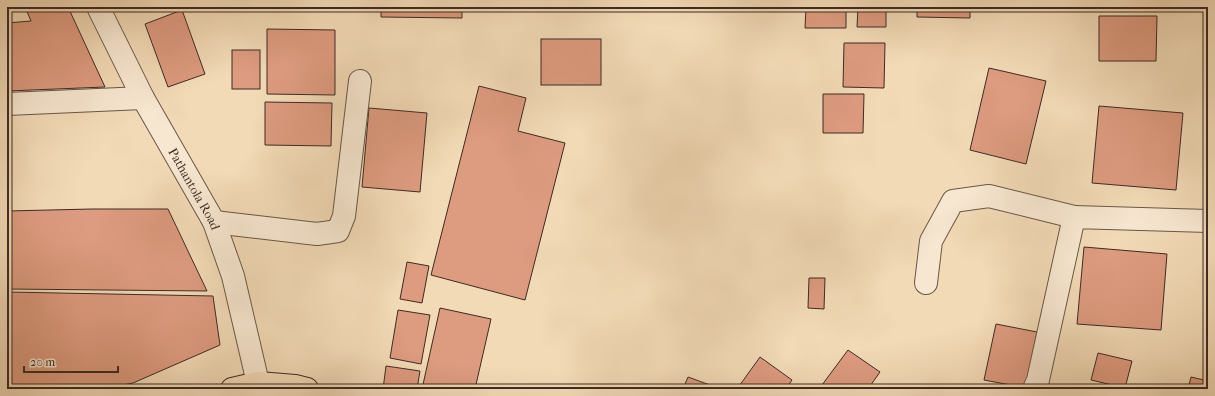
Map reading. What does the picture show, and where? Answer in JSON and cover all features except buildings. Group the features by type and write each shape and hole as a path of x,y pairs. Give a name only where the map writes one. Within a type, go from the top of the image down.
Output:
{"main road":[{"path":"232,389 260,386 295,386 307,389"}],"street":[{"name":"Pathantola Road","path":"98,7 143,98 214,222 233,276 260,386"},
{"path":"214,222 317,234 338,231 344,216 360,81"},
{"path":"7,104 143,98"},
{"path":"926,283 931,241 953,201 989,196 1074,217 1208,221"},
{"path":"1034,389 1038,380 1074,217"}]}
